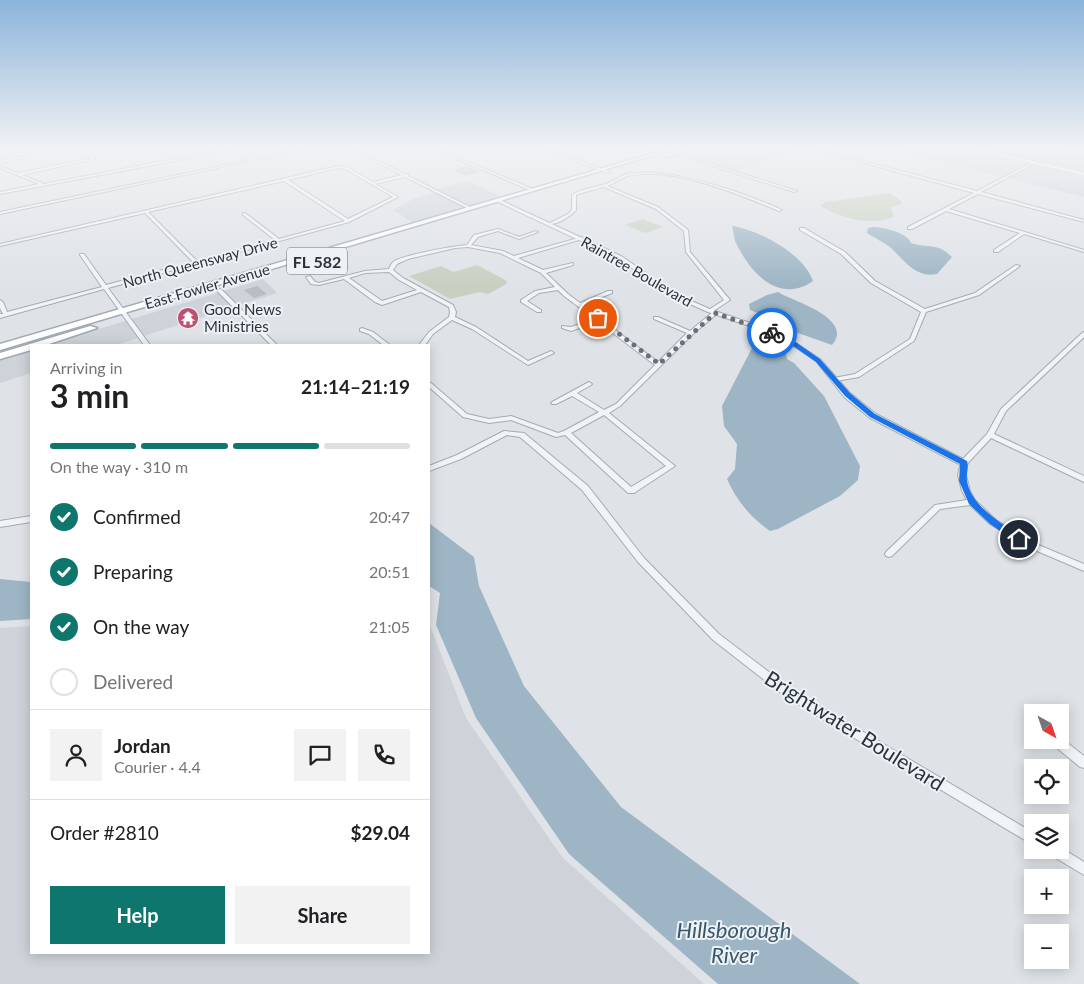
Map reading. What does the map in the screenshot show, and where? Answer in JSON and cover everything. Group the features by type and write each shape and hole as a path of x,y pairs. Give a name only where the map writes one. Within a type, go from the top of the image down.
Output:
{"main road":[{"name":"East Fowler Avenue","path":"40,344 126,314 516,195"},
{"name":"East Fowler Avenue","path":"0,347 219,290 535,195"},
{"path":"386,240 467,213 470,208"},
{"path":"0,356 30,347"}],"street":[{"path":"0,213 86,195"},
{"path":"0,244 215,195"},
{"path":"308,195 348,221"},
{"name":"North Queensway Drive","path":"3,316 348,221 396,197 393,195"},
{"path":"445,195 470,208"},
{"path":"550,224 569,215 574,210 575,195"},
{"path":"430,385 464,416 489,421 510,418 558,435 566,433 618,406 659,364 727,300 688,252 686,231 657,208 625,195"},
{"path":"744,195 780,210"},
{"path":"910,228 972,195"},
{"path":"988,195 1084,220"},
{"name":"Raintree Boulevard","path":"498,200 619,257 676,296 713,312 766,330 792,342 818,360 836,379 847,395 873,416 964,463"},
{"path":"945,209 1084,251"},
{"path":"145,211 197,263"},
{"path":"244,214 278,240"},
{"path":"802,229 839,250 873,282 924,311 977,294 1018,266"},
{"path":"468,246 476,236 488,232 498,230 520,238 536,232"},
{"path":"996,251 1023,233"},
{"path":"514,258 580,238"},
{"path":"390,270 395,263 407,258 468,246 501,252 543,272 580,305 659,364"},
{"path":"82,255 107,287 146,344"},
{"path":"543,272 571,264"},
{"path":"308,277 318,284 365,272 390,270 420,290 451,306 452,318 431,333 423,344"},
{"path":"345,277 377,302 382,303 420,290"},
{"path":"539,311 522,301 537,292 559,288"},
{"path":"219,290 273,344"},
{"path":"580,305 610,292"},
{"path":"0,302 3,316"},
{"path":"836,379 857,376 912,340 924,311"},
{"path":"452,318 474,328 528,363 551,352"},
{"path":"656,318 691,333"},
{"path":"564,327 571,329 600,319"},
{"path":"362,330 371,333 386,344"},
{"path":"1084,334 1003,410 990,434 964,463 963,481 972,502 993,522 1019,539 1084,568"},
{"path":"554,403 589,384"},
{"path":"566,433 631,491 671,466 605,414 572,393"},
{"name":"Brightwater Boulevard","path":"430,469 506,433 522,435 585,488 641,560 716,638 790,694 1024,833"},
{"path":"990,434 1084,479"},
{"path":"889,554 938,507 972,502"},
{"path":"0,524 30,519"},
{"path":"1066,749 1084,764"},
{"path":"1068,859 1084,868"}],"shaded area":[{"path":"426,195 500,196 414,223 393,210 415,198"},
{"path":"263,279 277,293 119,344 49,344"},
{"path":"30,350 30,373 0,383 0,359"},
{"path":"30,626 30,954 430,954 430,626 466,718 562,857 704,984 0,984 0,628"}],"green space":[{"path":"876,195 893,195 902,204 891,207 894,217 885,220 866,221 847,218 829,211 821,206 825,202"},
{"path":"643,219 663,227 645,233 625,225"},
{"path":"477,265 507,281 506,284 488,294 480,292 450,299 409,276 441,266 454,272"}],"water":[{"path":"732,226 755,232 791,253 808,271 813,281 801,287 789,289 778,288 768,283 759,276 743,256 734,237"},
{"path":"873,227 895,231 909,239 911,243 942,249 952,257 937,274 923,274 911,267 888,246 867,233 868,228"},
{"path":"778,292 819,312 829,319 835,327 837,335 832,345 781,327 770,318 750,310 749,304"},
{"path":"770,344 785,350 787,359 794,363 824,396 860,466 858,480 840,496 778,529 770,531 745,508 727,479 735,469 737,444 724,426 722,406 752,348 764,348"},
{"name":"Hillsborough River","path":"430,524 474,557 479,586 524,686 621,807 860,984 718,984 569,854 476,718 436,625 440,593 430,587"},
{"path":"0,579 30,582 30,619 0,621"}],"building":[{"path":"257,286 267,294 254,298 244,290"}],"way so far":[{"path":"598,318 659,364 715,313 772,333"}],"place":[{"name":"Good News Ministries","path":"188,318"}],"route":[{"path":"772,333 792,342 818,360 836,379 847,395 873,416 964,463 962,468 963,481 972,502 993,522 1019,539"}]}
